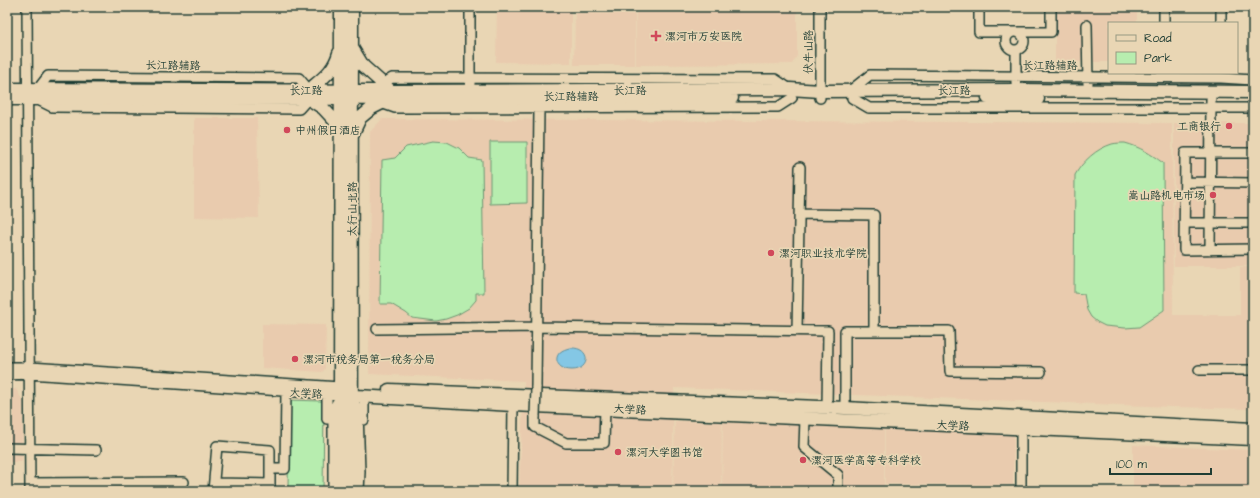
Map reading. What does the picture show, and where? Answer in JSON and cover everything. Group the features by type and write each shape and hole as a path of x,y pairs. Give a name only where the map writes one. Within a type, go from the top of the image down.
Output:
{"main road":[{"name":"太行山北路","path":"341,7 347,46"},
{"name":"太行山北路","path":"346,411 346,95 347,46 352,7"},
{"path":"347,46 382,94 372,108 360,118 347,136 335,120 308,94 327,75 347,46"},
{"name":"长江路","path":"382,94 470,84 820,94 1211,100 1253,99"},
{"name":"长江路","path":"852,94 1016,90 1088,91 1211,100 1253,92"},
{"name":"长江路","path":"9,94 346,95 791,93"},
{"name":"大学路","path":"346,393 513,405 1021,428 1168,430 1253,429"},
{"name":"大学路","path":"346,393 844,408 1168,430 1253,439"},
{"path":"341,491 346,411"},
{"path":"346,411 352,491"}],"street":[{"path":"27,7 33,94 30,487 128,487 184,482"},
{"path":"470,7 470,84"},
{"name":"伏牛山路","path":"820,7 820,94"},
{"path":"979,7 979,32 1051,32 1051,7"},
{"path":"1164,7 1164,22"},
{"path":"1221,7 1221,22"},
{"path":"1087,25 1088,91"},
{"path":"1015,32 1022,35 1024,40 1021,48 1016,50 1010,48 1006,43 1009,34 1015,32"},
{"path":"1016,50 1016,90"},
{"name":"长江路辅路","path":"852,94 870,75 1211,78 1221,76 1253,80"},
{"path":"1210,250 1211,78"},
{"name":"长江路辅路","path":"382,94 395,108 539,108 778,107 791,93"},
{"path":"33,94 52,107 300,109 308,94"},
{"path":"1211,100 1253,108"},
{"path":"539,108 535,427 566,443 604,443 605,408"},
{"path":"1253,153 1185,152 1184,250 1253,249"},
{"path":"797,331 800,167"},
{"path":"1184,182 1253,183"},
{"path":"799,214 874,215 874,331"},
{"path":"1184,223 1253,223"},
{"path":"377,329 536,328 949,331 950,371 1041,372"},
{"path":"844,408 845,330"},
{"path":"827,408 828,331"},
{"name":"大学路","path":"7,367 286,391 346,393"},
{"name":"大学路","path":"7,375 30,370 346,393"},
{"path":"1199,370 1252,371"},
{"path":"270,469 285,469 286,391"},
{"path":"333,491 346,411 346,393"},
{"path":"327,491 346,393"},
{"path":"346,393 364,491"},
{"path":"512,491 513,405"},
{"path":"346,411 360,472 360,491"},
{"path":"805,419 804,447 838,475 838,491"},
{"path":"1021,428 1021,491"},
{"path":"217,446 270,450 270,469 270,488 213,487 217,446"},
{"path":"7,448 96,450"}],"shaded area":[{"path":"497,7 571,7 571,63 496,62"},
{"path":"636,7 676,7 676,11 797,10 797,56 792,64 636,65"},
{"path":"1055,7 1137,7 1137,22 1108,22 1108,62 1055,62"},
{"path":"575,13 635,14 635,65 574,65"},
{"path":"194,118 257,118 259,218 194,217"},
{"name":"漯河职业技术学院","path":"382,119 1172,123 1173,315 1240,315 1240,267 1253,267 1253,409 674,388 672,491 519,491 524,381 369,374 370,132"},
{"name":"嵩山路机电市场","path":"1174,123 1253,123 1253,266 1174,266"},
{"path":"262,324 326,325 325,369 322,372 262,368"},
{"path":"7,389 16,389 23,401 22,462 7,462"},
{"path":"675,421 722,422 721,491 673,491"},
{"name":"漯河医学高等专科学校","path":"723,422 884,429 884,491 722,491"},
{"path":"885,430 1014,432 1013,485 885,484"},
{"path":"1133,445 1253,450 1253,491 1133,491"}],"green space":[{"path":"433,141 447,142 459,148 469,158 482,160 484,293 476,293 476,300 469,308 457,315 436,321 412,318 391,304 380,304 382,160 395,158 406,147"},
{"path":"490,142 527,142 527,203 490,204"},
{"path":"1125,143 1145,151 1163,163 1164,310 1139,327 1125,328 1105,326 1097,322 1091,317 1087,310 1084,294 1074,293 1075,175 1086,160 1095,152 1112,144"},
{"path":"289,400 321,401 324,405 323,491 288,491"}],"water":[{"path":"571,348 582,351 585,355 585,363 578,369 566,369 558,364 557,360 560,352"}],"place":[{"name":"漯河市万安医院","path":"656,36"},
{"name":"工商银行","path":"1229,126"},
{"name":"中州假日酒店","path":"287,130"},
{"name":"嵩山路机电市场","path":"1213,195"},
{"name":"漯河职业技术学院","path":"771,253"},
{"name":"漯河市税务局第一税务分局","path":"295,359"},
{"name":"漯河大学图书馆","path":"618,452"},
{"name":"漯河医学高等专科学校","path":"803,460"}]}
